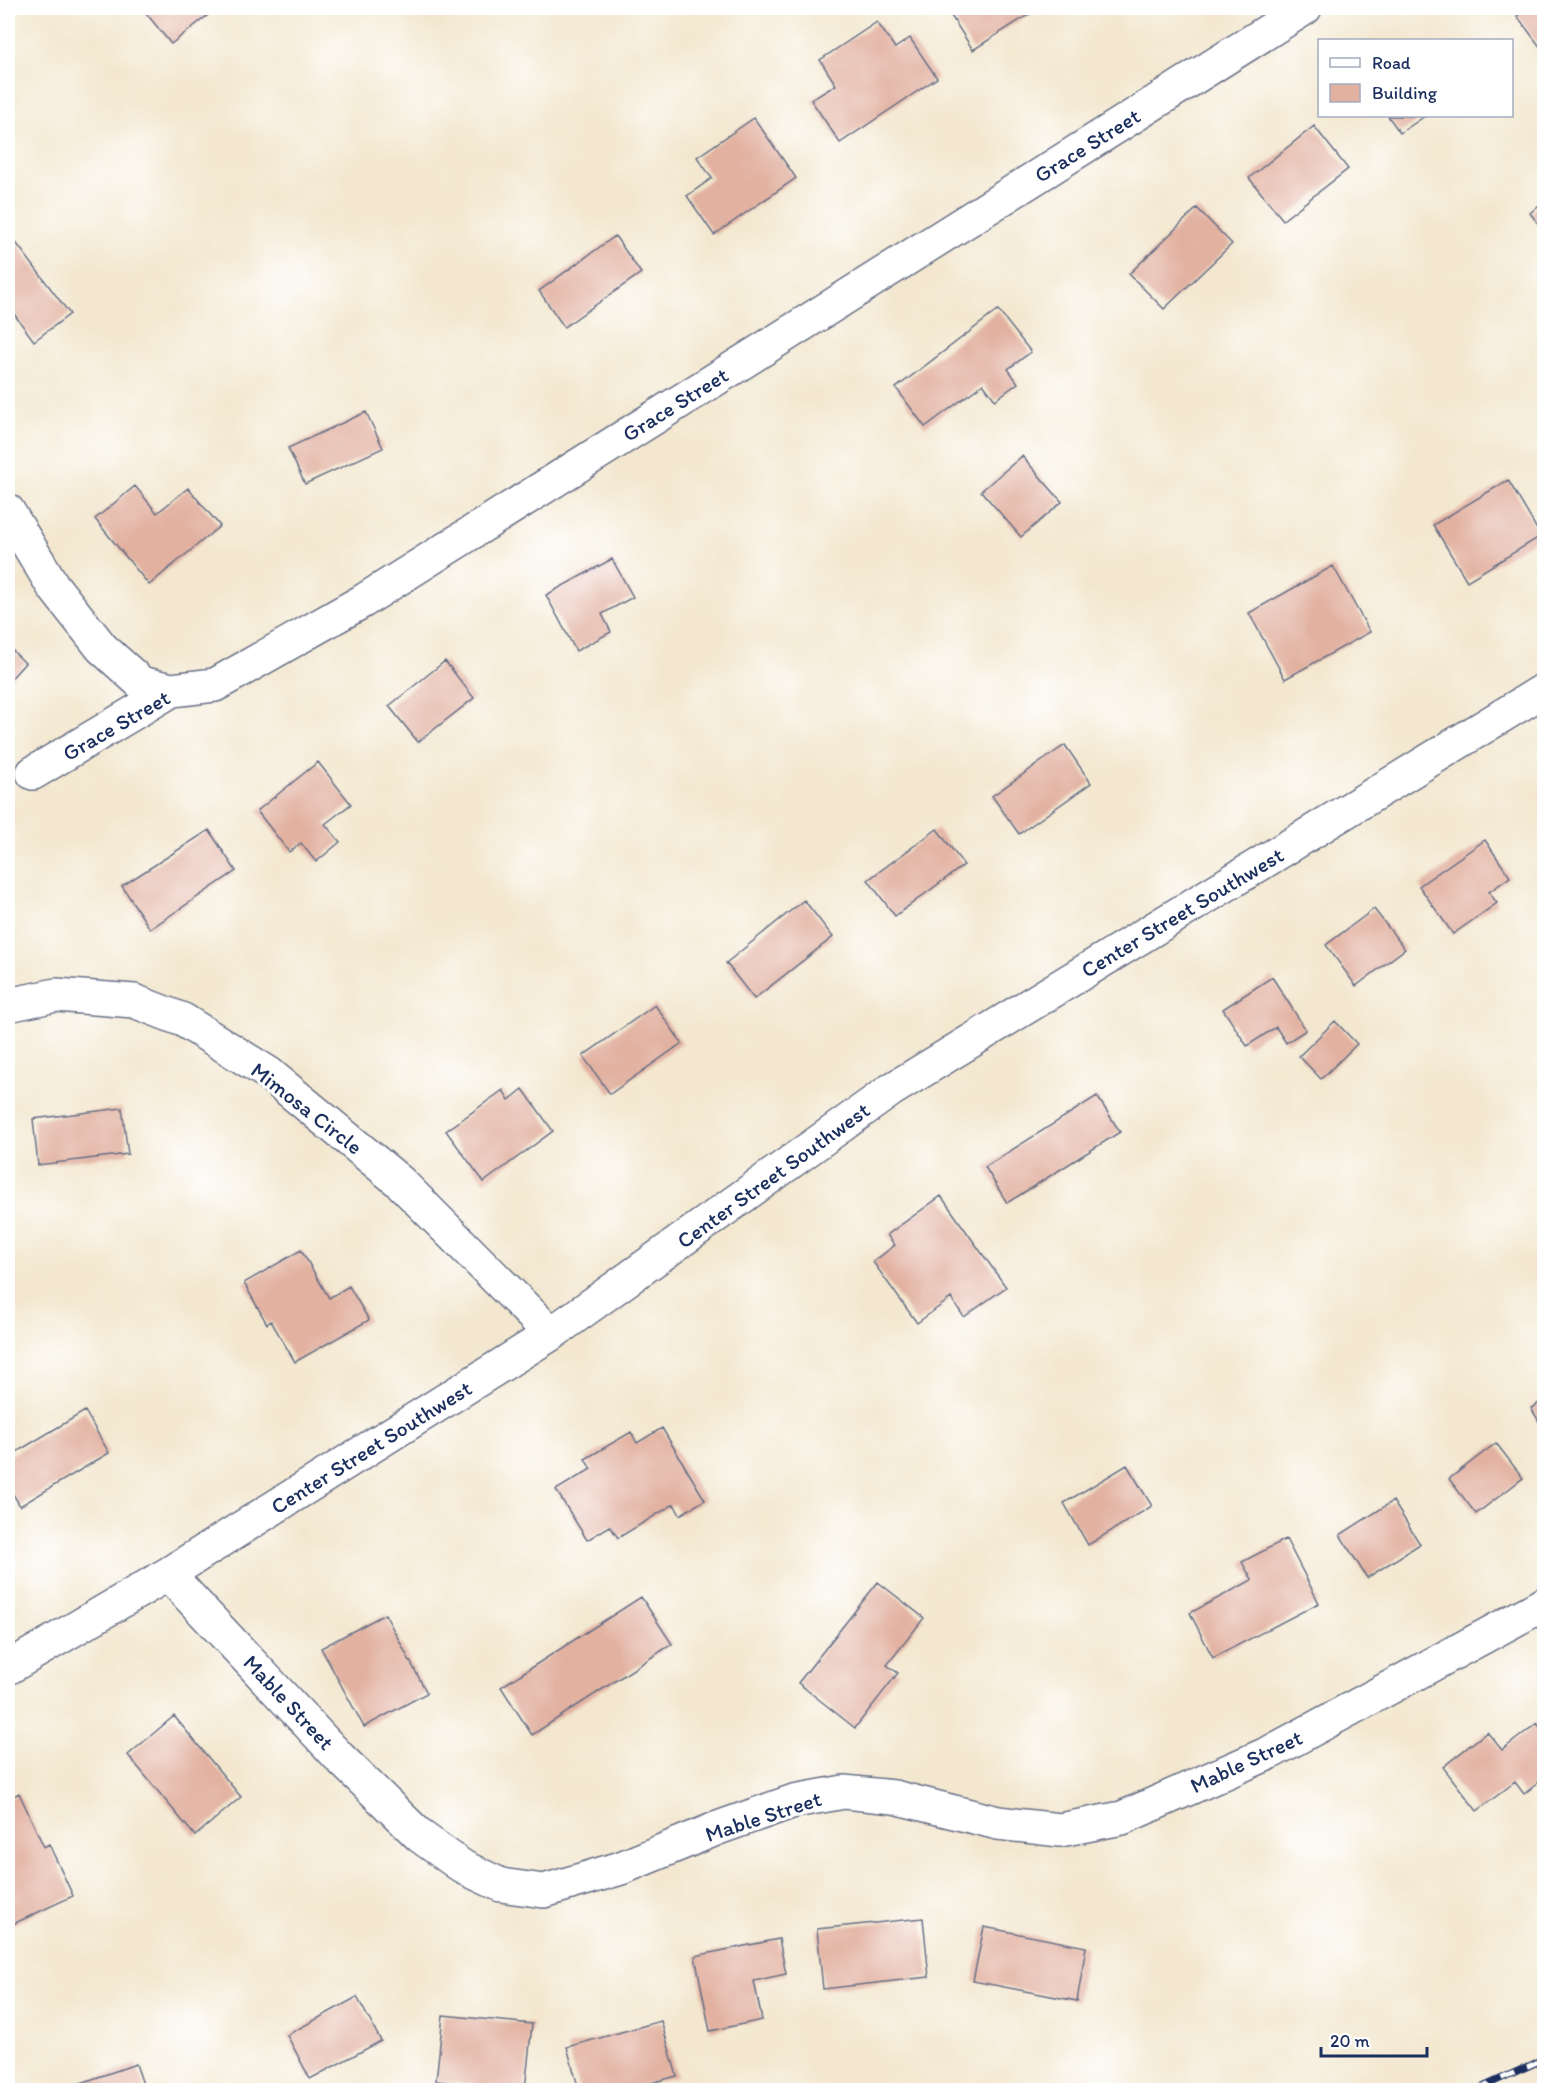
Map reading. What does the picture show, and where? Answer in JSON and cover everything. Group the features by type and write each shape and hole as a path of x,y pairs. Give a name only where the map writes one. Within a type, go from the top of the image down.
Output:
{"street":[{"name":"Grace Street","path":"33,773 172,690 215,685 363,600 1305,8"},
{"path":"8,511 53,586 102,648 141,683 172,690"},
{"name":"Center Street Southwest","path":"8,1668 168,1574 551,1334 891,1090 1545,690"},
{"name":"Mimosa Circle","path":"8,1005 56,995 134,1001 183,1020 268,1073 400,1182 551,1334"},
{"name":"Mable Street","path":"168,1574 340,1758 420,1836 463,1867 501,1885 544,1891 621,1868 718,1828 794,1801 844,1792 894,1797 998,1823 1060,1830 1122,1818 1269,1753 1545,1604"}],"building":[{"path":"142,8 217,8 171,44"},
{"path":"946,8 1039,8 973,50"},
{"path":"1528,8 1544,8 1544,52 1517,16"},
{"path":"877,22 895,48 910,38 937,78 840,143 811,100 836,85 820,60"},
{"path":"1389,117 1424,117 1400,133"},
{"path":"754,118 796,178 714,235 687,196 712,178 697,157"},
{"path":"1314,126 1348,169 1283,220 1249,178"},
{"path":"1544,201 1544,231 1530,213"},
{"path":"1197,208 1232,244 1164,309 1129,274"},
{"path":"8,232 70,314 34,341 8,306"},
{"path":"615,236 641,273 564,327 539,291"},
{"path":"998,310 1031,352 1008,369 1018,383 995,400 983,384 925,427 896,388"},
{"path":"366,412 383,448 305,484 288,448"},
{"path":"1022,456 1062,502 1021,537 981,491"},
{"path":"1508,480 1541,536 1467,581 1433,525"},
{"path":"135,486 157,513 188,488 220,526 149,585 95,519"},
{"path":"612,559 633,597 602,614 611,632 576,651 546,595"},
{"path":"1333,566 1370,632 1285,679 1249,613"},
{"path":"8,646 25,663 8,682"},
{"path":"445,661 474,698 418,742 389,706"},
{"path":"1065,745 1091,783 1019,834 992,796"},
{"path":"318,762 351,804 325,824 340,842 316,862 301,843 289,852 257,811"},
{"path":"937,829 964,865 895,916 868,880"},
{"path":"209,830 236,871 150,929 122,886"},
{"path":"1485,840 1510,877 1489,892 1497,903 1453,934 1419,886"},
{"path":"804,900 833,937 754,999 726,963"},
{"path":"1374,909 1405,949 1356,986 1326,945"},
{"path":"1272,977 1306,1030 1286,1043 1276,1027 1247,1046 1223,1009"},
{"path":"655,1005 682,1043 610,1094 583,1056"},
{"path":"1335,1021 1357,1044 1321,1079 1299,1056"},
{"path":"523,1089 553,1131 484,1182 446,1131 503,1090 509,1100"},
{"path":"1097,1096 1120,1132 1007,1203 985,1167"},
{"path":"122,1108 128,1154 38,1165 33,1119"},
{"path":"941,1196 1006,1287 964,1317 951,1298 917,1323 873,1262 895,1245 887,1235"},
{"path":"301,1250 329,1298 349,1286 369,1320 295,1362 271,1321 267,1324 244,1283"},
{"path":"1544,1400 1544,1430 1531,1408"},
{"path":"85,1411 109,1453 20,1506 8,1485 8,1457"},
{"path":"662,1428 705,1500 680,1515 674,1504 618,1538 610,1526 587,1540 556,1490 591,1469 585,1459 631,1432 637,1443"},
{"path":"1496,1443 1523,1478 1476,1514 1449,1479"},
{"path":"1127,1465 1152,1506 1088,1545 1064,1503"},
{"path":"1393,1501 1420,1544 1367,1578 1340,1535"},
{"path":"1286,1539 1319,1603 1213,1658 1190,1613 1252,1580 1242,1562"},
{"path":"878,1582 924,1618 887,1665 898,1673 855,1728 798,1683"},
{"path":"641,1597 672,1644 532,1735 501,1687"},
{"path":"385,1614 427,1693 364,1727 321,1648"},
{"path":"174,1716 241,1797 195,1836 128,1755"},
{"path":"1537,1723 1544,1733 1544,1778 1524,1794 1515,1782 1477,1811 1443,1767 1487,1732 1502,1750"},
{"path":"19,1793 44,1847 49,1844 73,1896 11,1925 8,1918 8,1799"},
{"path":"923,1918 929,1977 823,1989 817,1929"},
{"path":"984,1927 1086,1947 1077,2001 973,1981"},
{"path":"779,1939 786,1974 754,1981 762,2020 710,2031 695,1956"},
{"path":"357,1997 381,2041 310,2079 287,2035"},
{"path":"443,2015 532,2024 525,2090 436,2081"},
{"path":"661,2021 677,2076 625,2090 579,2090 567,2047"},
{"path":"136,2064 145,2090 77,2090 75,2085"}],"railway":[{"path":"1476,2090 1544,2059"},
{"path":"1538,2090 1544,2088"}]}
